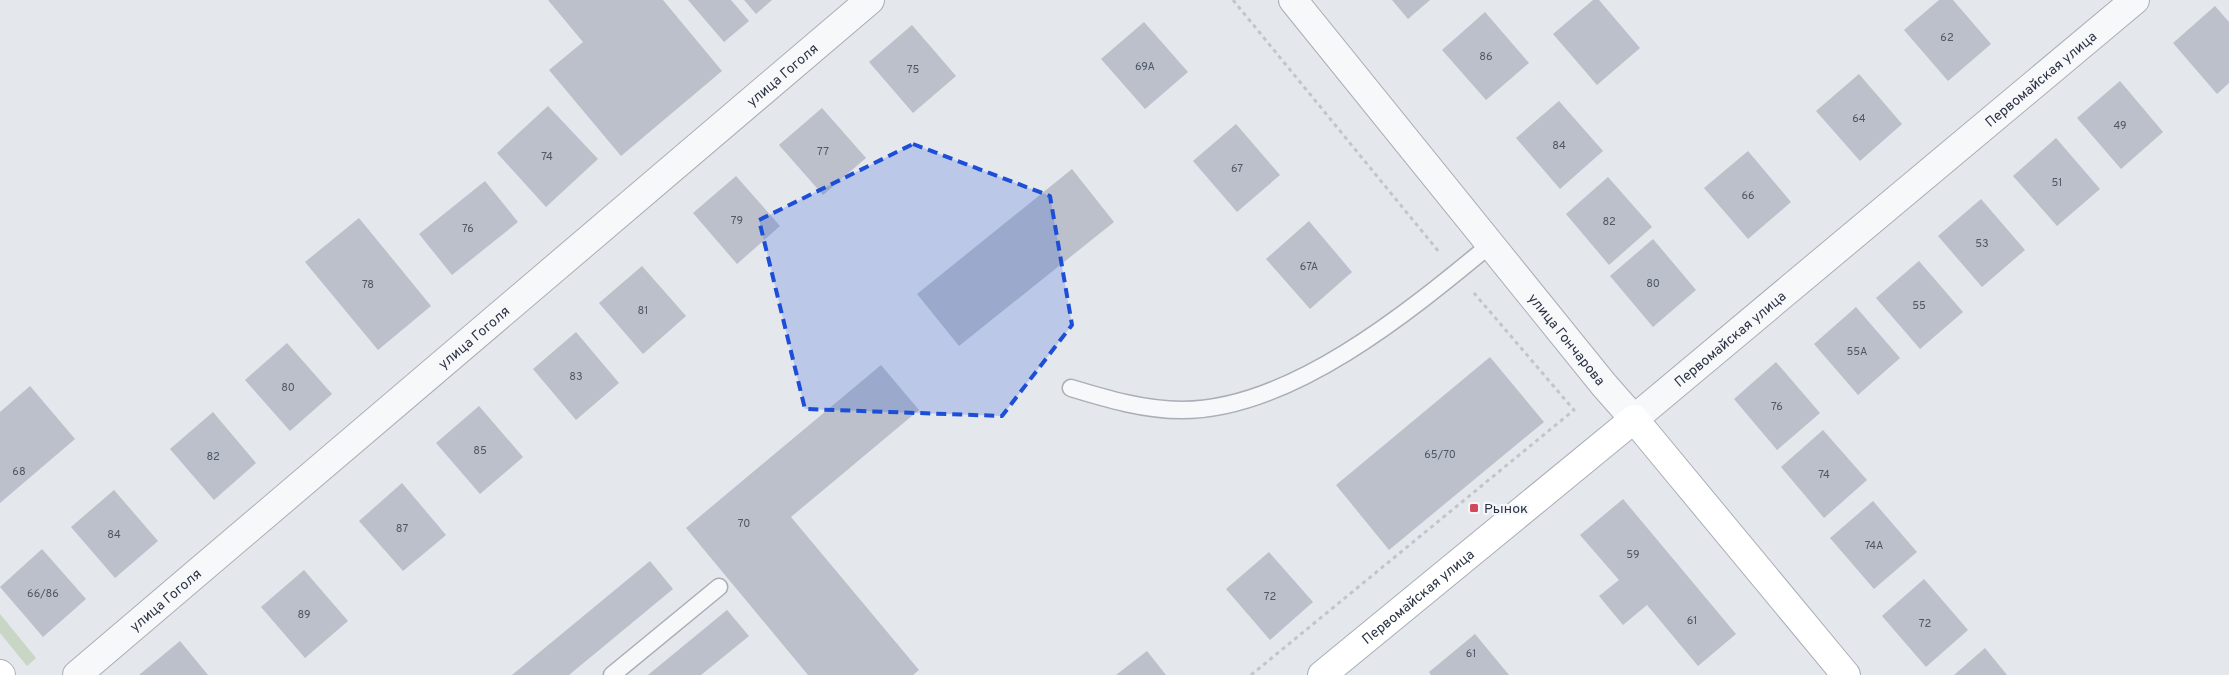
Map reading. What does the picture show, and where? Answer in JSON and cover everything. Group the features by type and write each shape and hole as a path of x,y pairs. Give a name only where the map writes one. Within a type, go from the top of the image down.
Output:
{"main road":[{"name":"Первомайская улица","path":"1322,675 1634,419"},
{"name":"улица Гончарова","path":"1634,419 1846,675"}],"street":[{"name":"улица Гоголя","path":"77,675 870,0"},
{"name":"улица Гончарова","path":"1293,0 1604,385 1634,419"},
{"name":"Первомайская улица","path":"1634,419 2135,0"}],"lane":[{"path":"1071,388 1124,403 1183,410 1244,402 1309,374 1381,331 1492,244"},
{"path":"612,675 719,587"}],"path":[{"path":"1234,0 1456,273 1574,410 1251,675"}],"highlighted area":[{"path":"913,144 1050,196 1072,325 1002,416 805,409 759,220"}],"green space":[{"path":"0,614 36,658 27,666 0,633"}],"building":[{"path":"548,0 663,0 722,71 621,156 549,70 583,42"},
{"path":"688,0 731,0 749,21 724,42"},
{"path":"744,0 772,0 756,14"},
{"path":"1392,0 1430,0 1408,19"},
{"path":"1593,0 1599,0 1640,48 1597,85 1553,34"},
{"path":"1939,0 1953,0 1991,44 1948,81 1904,30"},
{"path":"2215,6 2229,22 2229,83 2217,94 2173,43"},
{"path":"1485,12 1529,63 1486,100 1442,50"},
{"path":"1144,22 1188,72 1145,109 1101,59"},
{"path":"912,25 956,76 913,113 869,62"},
{"path":"1859,74 1902,124 1860,161 1816,111"},
{"path":"2120,81 2163,132 2121,169 2077,118"},
{"path":"1559,101 1603,151 1560,189 1516,138"},
{"path":"548,106 598,159 546,207 497,153"},
{"path":"822,108 866,158 823,195 779,145"},
{"path":"1236,124 1280,175 1237,212 1193,161"},
{"path":"2056,138 2100,189 2057,226 2013,176"},
{"path":"1748,151 1791,202 1748,239 1704,188"},
{"path":"1072,169 1114,222 959,346 917,294"},
{"path":"736,176 780,226 737,264 693,213"},
{"path":"1608,177 1652,227 1609,265 1566,214"},
{"path":"485,181 518,222 452,275 419,234"},
{"path":"1981,199 2025,250 1982,287 1938,236"},
{"path":"359,218 431,306 378,350 305,262"},
{"path":"1309,221 1352,272 1310,309 1266,259"},
{"path":"1653,239 1696,290 1653,327 1610,276"},
{"path":"1919,261 1963,312 1920,349 1876,298"},
{"path":"642,266 686,316 643,354 599,303"},
{"path":"1856,307 1900,358 1858,395 1814,344"},
{"path":"576,332 619,383 576,420 533,369"},
{"path":"287,343 332,394 290,431 245,380"},
{"path":"1490,357 1544,422 1389,550 1336,485"},
{"path":"1776,362 1820,413 1777,450 1734,399"},
{"path":"881,365 919,410 791,517 919,670 913,675 808,675 686,528"},
{"path":"30,386 75,439 0,503 0,412"},
{"path":"479,406 523,457 480,494 436,443"},
{"path":"213,412 256,463 214,500 170,449"},
{"path":"1823,430 1867,480 1824,518 1781,467"},
{"path":"402,483 446,535 403,571 359,521"},
{"path":"114,490 158,541 115,578 71,527"},
{"path":"1623,499 1736,634 1698,666 1647,605 1623,625 1599,596 1619,580 1580,535"},
{"path":"1873,501 1917,552 1874,589 1830,538"},
{"path":"42,549 86,599 43,637 0,587"},
{"path":"1269,552 1313,602 1270,640 1226,589"},
{"path":"650,561 673,589 569,675 512,675"},
{"path":"304,570 348,621 305,658 261,607"},
{"path":"1924,579 1968,630 1926,667 1882,616"},
{"path":"727,610 749,636 701,675 648,675"},
{"path":"1475,634 1509,675 1431,675 1429,672"},
{"path":"180,641 208,675 139,675"},
{"path":"1985,648 2007,675 1954,675"},
{"path":"1147,651 1166,675 1116,675"}],"place":[{"name":"Рынок","path":"1474,508"}]}
